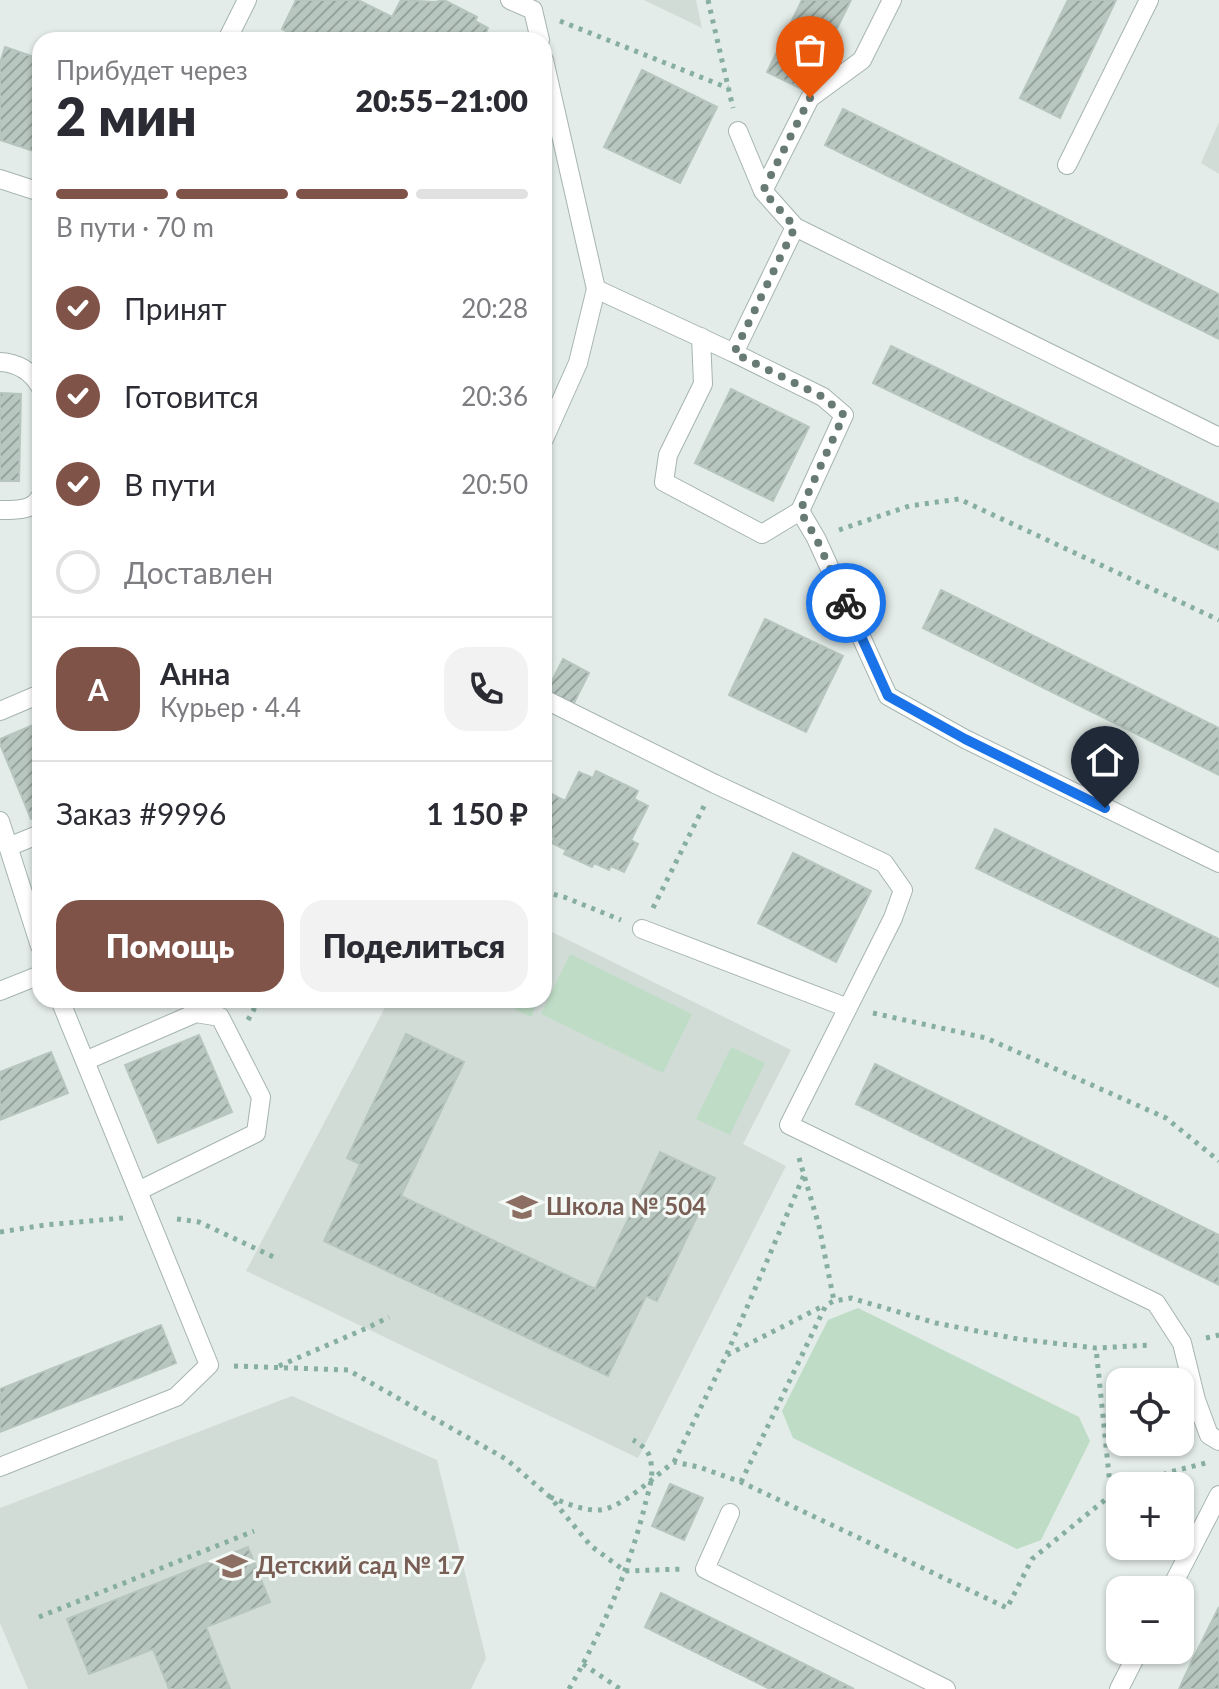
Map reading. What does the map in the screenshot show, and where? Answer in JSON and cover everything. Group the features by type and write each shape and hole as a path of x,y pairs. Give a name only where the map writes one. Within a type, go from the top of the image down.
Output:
{"lane":[{"path":"231,32 247,0"},
{"path":"510,0 533,10 538,32"},
{"path":"763,191 810,98 862,60 892,0"},
{"path":"1067,165 1149,0"},
{"path":"552,95 596,289 578,363 552,421"},
{"path":"738,131 763,191 795,227 1219,437"},
{"path":"0,179 32,189"},
{"path":"734,353 795,227"},
{"path":"596,289 701,337 823,397 844,415 800,511 762,534 664,482 668,455 703,384 701,337"},
{"path":"0,362 13,363 32,374"},
{"path":"0,510 20,510 32,505"},
{"path":"800,511 816,538 888,696 965,739 1219,863"},
{"path":"0,711 32,697"},
{"path":"552,703 884,863 903,890 893,918 789,1125 1156,1303 1182,1343 1196,1400 1209,1435 1219,1441"},
{"path":"0,821 32,921"},
{"path":"8,847 32,837"},
{"path":"642,929 848,1008"},
{"path":"0,991 32,978"},
{"path":"0,1467 176,1397 209,1365 138,1216 138,1191 63,1008"},
{"path":"85,1061 196,1013 220,1017 261,1097 256,1133 138,1191"},
{"path":"1177,1576 1219,1495"},
{"path":"730,1513 705,1569 946,1689"},
{"path":"1119,1689 1132,1664"}],"path":[{"path":"708,0 738,131"},
{"path":"533,10 728,88"},
{"path":"816,538 909,506 959,499 1219,620"},
{"path":"552,894 642,929 715,784"},
{"path":"848,1008 986,1038 1166,1118 1219,1161"},
{"path":"789,1125 819,1226 834,1301"},
{"path":"550,1497 574,1506 600,1510 621,1503 674,1462 726,1356 804,1175"},
{"path":"0,1232 138,1216 199,1222 276,1258"},
{"path":"726,1356 834,1301 851,1298 936,1323 1018,1339 1096,1348 1182,1343"},
{"path":"741,1482 826,1305"},
{"path":"274,1368 389,1317"},
{"path":"1096,1348 1109,1472"},
{"path":"209,1365 348,1370 506,1459 550,1497 591,1546 625,1571 705,1569"},
{"path":"569,1689 625,1571 639,1529 651,1478 651,1460 644,1446 633,1440"},
{"path":"1170,1472 1219,1460"},
{"path":"674,1462 741,1482 1007,1608 1032,1559 1106,1499"},
{"path":"39,1617 254,1531"},
{"path":"583,1664 620,1689"}],"shaded area":[{"path":"644,0 696,0 702,28"},
{"path":"1219,122 1219,174 1201,163"},
{"name":"Школа № 504","path":"552,932 791,1050 743,1144 786,1166 638,1458 246,1271 385,1008 552,1008"},
{"name":"Детский сад № 17","path":"292,1396 437,1460 486,1658 471,1689 28,1689 0,1623 0,1508"}],"green space":[{"path":"570,954 692,1014 663,1073 541,1014 544,1008 552,1008 552,991"},
{"path":"512,1008 535,1008 531,1017"},
{"path":"731,1047 765,1063 730,1135 696,1119"},
{"path":"858,1308 1079,1417 1090,1441 1041,1540 1017,1549 793,1438 782,1411 828,1320"}],"building":[{"path":"296,0 358,0 392,17 401,0 444,0 477,17 475,21 488,28 486,32 288,32 282,29"},
{"path":"802,0 851,0 806,91 767,72"},
{"path":"1068,0 1116,0 1060,118 1020,98"},
{"path":"5,47 32,56 32,150 0,140 0,63"},
{"path":"642,70 717,107 680,183 604,147"},
{"path":"843,109 1219,294 1219,339 825,145"},
{"path":"891,346 1219,504 1219,550 873,383"},
{"path":"731,389 809,427 773,501 695,463"},
{"path":"0,393 21,394 19,481 0,481"},
{"path":"941,590 1219,728 1219,775 923,628"},
{"path":"765,619 843,656 806,732 729,695"},
{"path":"563,659 589,673 573,705 552,694 552,681"},
{"path":"32,725 31,819 0,744 0,739"},
{"path":"596,771 638,791 634,799 648,806 631,840 638,844 624,872 594,863 592,867 564,854 566,850 552,843 552,794 565,801 579,772 593,778"},
{"path":"995,829 1219,939 1219,987 976,868"},
{"path":"793,853 871,891 836,962 758,923"},
{"path":"406,1034 464,1062 401,1196 595,1289 660,1152 715,1178 657,1301 646,1296 608,1376 324,1241 360,1164 347,1158"},
{"path":"199,1035 232,1112 158,1143 125,1065"},
{"path":"51,1052 68,1093 0,1120 0,1072"},
{"path":"875,1064 1219,1235 1219,1285 856,1104"},
{"path":"161,1325 176,1363 0,1432 0,1389"},
{"path":"670,1484 703,1498 684,1540 652,1526"},
{"path":"248,1547 270,1602 206,1627 230,1689 169,1689 153,1649 89,1674 67,1619"},
{"path":"661,1593 854,1689 770,1689 645,1627"},
{"path":"1219,1607 1219,1689 1179,1689 1191,1664 1194,1664 1194,1657"}],"way so far":[{"path":"810,98 763,191 795,227 734,353 823,397 844,415 800,511 846,603"}],"place":[{"name":"Школа № 504","path":"522,1207"},
{"name":"Детский сад № 17","path":"232,1566"}],"route":[{"path":"846,603 888,696 965,739 1105,808"}]}
